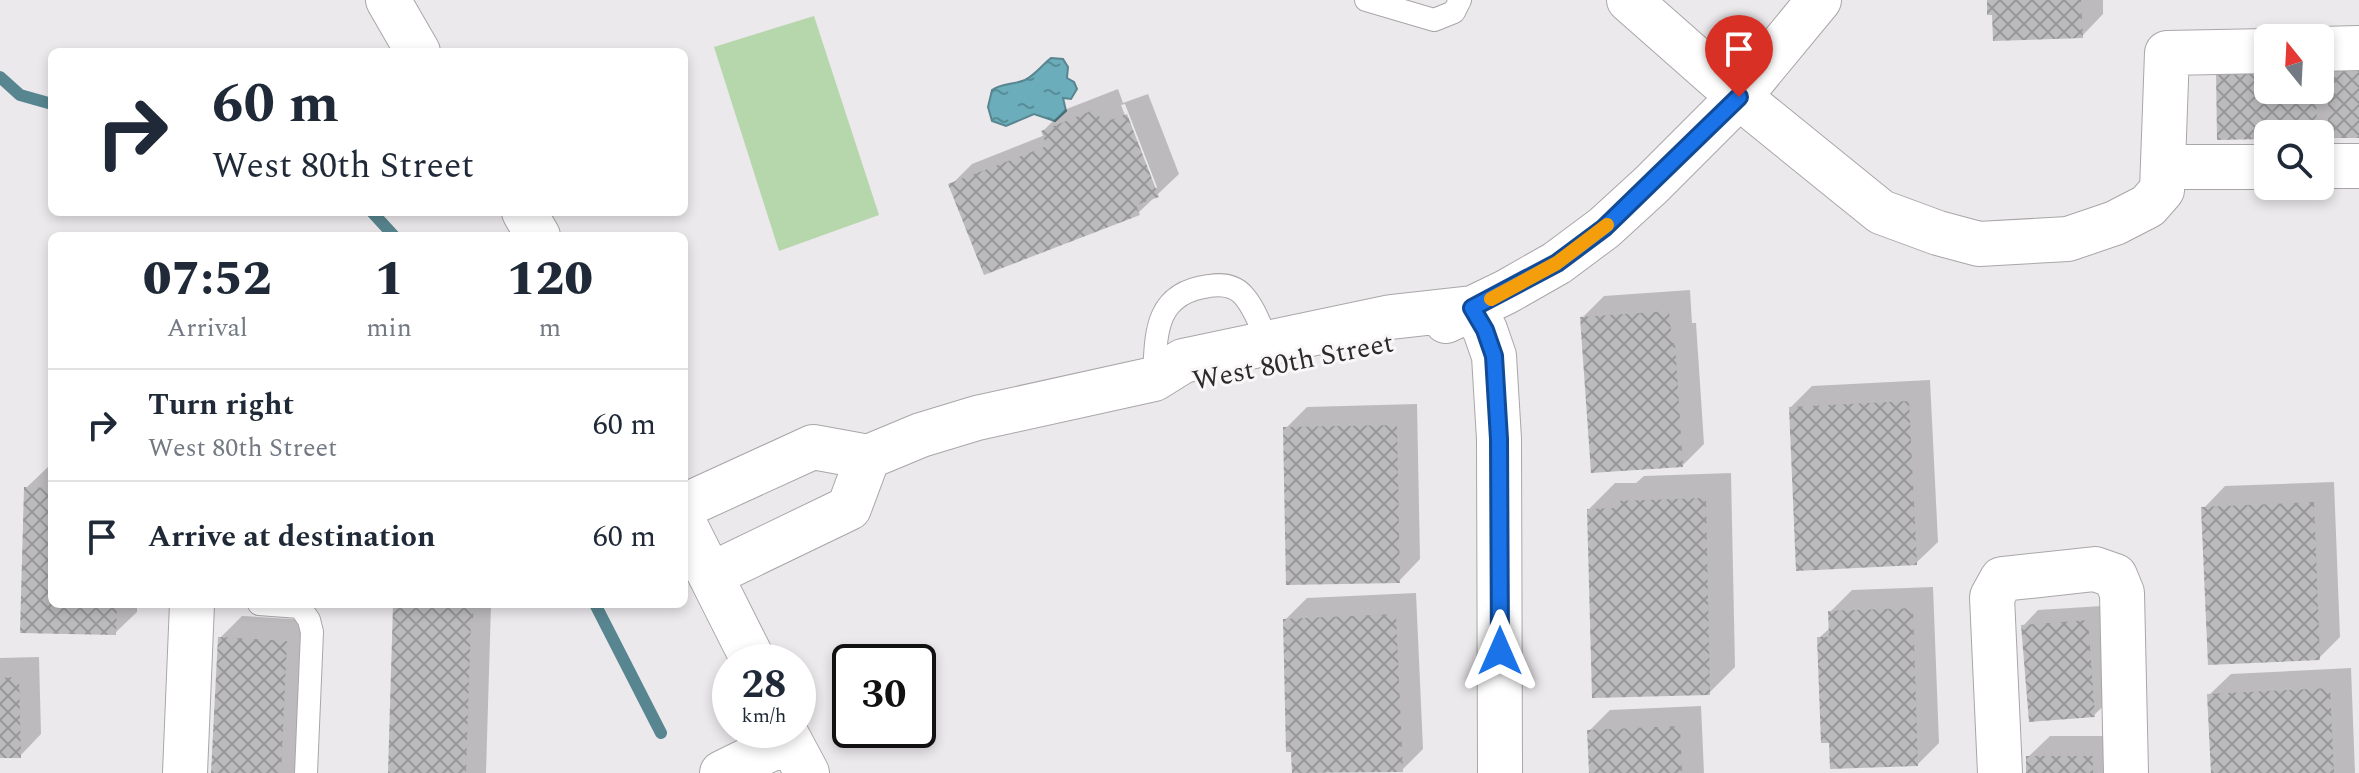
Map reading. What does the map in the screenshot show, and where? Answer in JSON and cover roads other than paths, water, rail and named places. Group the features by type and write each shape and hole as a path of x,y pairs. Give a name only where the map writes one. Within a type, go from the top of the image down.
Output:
{"street":[{"path":"388,0 416,48"},
{"path":"1629,0 1739,97 1881,212 1979,244 2068,239 2115,223 2148,206 2162,190 2167,53 2254,51"},
{"name":"West 80th Street","path":"868,457 921,435 977,418 1154,379 1183,361 1272,357 1391,317 1472,308 1557,263 1604,228 1739,97 1819,0"},
{"path":"2334,49 2359,48"},
{"path":"2334,166 2359,166"},
{"path":"2163,167 2254,167"},
{"path":"1472,308 1485,330 1494,356 1498,425 1500,773"},
{"path":"688,504 813,447 868,457 849,508 710,575"},
{"path":"688,531 745,644"},
{"path":"2000,773 1992,597 2002,579 2095,569 2115,576 2122,593 2126,773"},
{"path":"185,773 192,608"},
{"path":"722,773 793,748"}],"lane":[{"path":"1366,0 1434,20 1454,12 1460,0"},
{"path":"1154,379 1156,336 1161,319 1171,300 1196,288 1224,284 1242,293 1272,357"},
{"path":"301,608 309,620 312,632 306,773"}],"water":[{"path":"1051,58 1063,59 1068,67 1067,78 1074,82 1077,89 1071,99 1063,98 1066,111 1055,121 1034,114 1006,126 992,121 988,107 992,90 1025,80"}],"waterway":[{"path":"0,77 20,95 48,103"},
{"path":"376,216 390,232"},
{"path":"597,608 661,733"}]}
